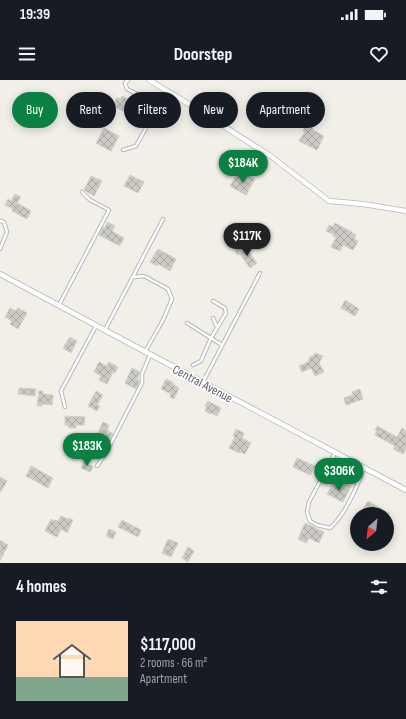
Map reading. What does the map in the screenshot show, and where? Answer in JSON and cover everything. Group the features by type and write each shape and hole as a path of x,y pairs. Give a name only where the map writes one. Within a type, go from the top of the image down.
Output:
{"street":[{"path":"149,80 169,92"},
{"path":"181,99 272,157 329,201 363,204 406,211"},
{"name":"Central Avenue","path":"0,274 406,490"}],"lane":[{"path":"128,80 126,83 127,89 133,92"},
{"path":"123,150 136,146 146,128"},
{"path":"58,306 109,210 90,200 82,192"},
{"path":"105,331 163,219"},
{"path":"0,221 4,222 7,232 0,248"},
{"path":"203,383 260,273"},
{"path":"97,466 106,453 142,383 142,374 148,354 172,299 168,289 144,276 133,277"},
{"path":"193,365 201,361 211,338 226,313 225,308 213,301"},
{"path":"213,318 217,328"},
{"path":"187,324 222,345"},
{"path":"65,408 62,391 96,326"},
{"path":"335,453 309,502 307,512 310,521 317,525 330,528 337,522 354,493 364,468"},
{"path":"330,462 350,478 359,481"}],"building":[{"path":"122,96 124,97 124,112 116,108 117,98 121,99"},
{"path":"104,128 119,136 111,151 96,143"},
{"path":"304,128 313,128 313,130 324,136 317,150 299,141 305,132 303,131"},
{"path":"237,174 246,179 248,175 255,179 246,195 230,186"},
{"path":"130,175 144,182 138,193 124,186"},
{"path":"91,176 102,181 94,196 84,190"},
{"path":"15,194 21,197 17,203 31,211 27,219 12,211 13,209 5,205 8,199 11,201"},
{"path":"107,222 115,226 112,231 124,238 120,246 99,235 103,227 105,228"},
{"path":"335,223 356,235 354,239 358,241 353,250 343,245 340,251 331,247 336,238 333,236 334,235 326,231 329,225 333,227"},
{"path":"241,247 244,250 246,248 257,263 250,268 240,254 238,255 235,251"},
{"path":"158,249 176,259 170,271 158,264 157,266 150,262"},
{"path":"345,300 359,309 355,316 341,308"},
{"path":"10,308 16,311 18,308 27,313 18,329 10,324 12,321 5,317"},
{"path":"70,337 77,341 71,353 63,348"},
{"path":"315,353 323,356 319,363 324,372 315,376 311,368 302,372 299,366 308,362 310,357"},
{"path":"99,362 107,366 109,362 118,367 115,373 113,372 107,384 99,380 101,376 94,372"},
{"path":"132,368 140,372 137,379 139,382 136,389 125,383"},
{"path":"166,379 174,383 173,384 179,388 174,399 170,397 171,394 161,389"},
{"path":"19,388 36,389 35,396 18,394"},
{"path":"360,389 363,399 346,405 344,398 353,395 352,392"},
{"path":"39,391 43,391 43,394 53,395 52,405 42,404 42,406 37,406"},
{"path":"96,391 103,395 97,405 100,406 97,411 88,406"},
{"path":"208,401 221,408 217,416 205,411 207,407 205,406"},
{"path":"65,416 85,417 84,425 76,425 76,428 69,428 69,426 65,425"},
{"path":"103,422 109,425 107,430 113,434 108,442 97,435"},
{"path":"377,426 397,437 402,428 406,431 406,449 403,454 393,449 395,446 375,435"},
{"path":"236,429 244,433 242,438 251,443 245,454 229,448 235,437 233,436"},
{"path":"297,458 315,466 310,475 293,467"},
{"path":"84,462 93,467 90,472 81,468"},
{"path":"31,466 53,478 48,488 26,476"},
{"path":"0,477 7,481 0,493"},
{"path":"333,483 342,488 345,483 351,486 343,502 327,494"},
{"path":"368,501 378,507 364,507"},
{"path":"61,516 73,520 67,533 61,529 57,537 45,531 51,519 58,521"},
{"path":"122,520 141,530 138,537 118,527"},
{"path":"305,523 324,532 319,543 309,538 306,543 298,539"},
{"path":"109,529 116,532 113,539 106,536"},
{"path":"168,539 178,543 171,557 162,553"},
{"path":"0,540 8,545 0,561"},
{"path":"188,547 194,551 188,562 182,558"}]}
